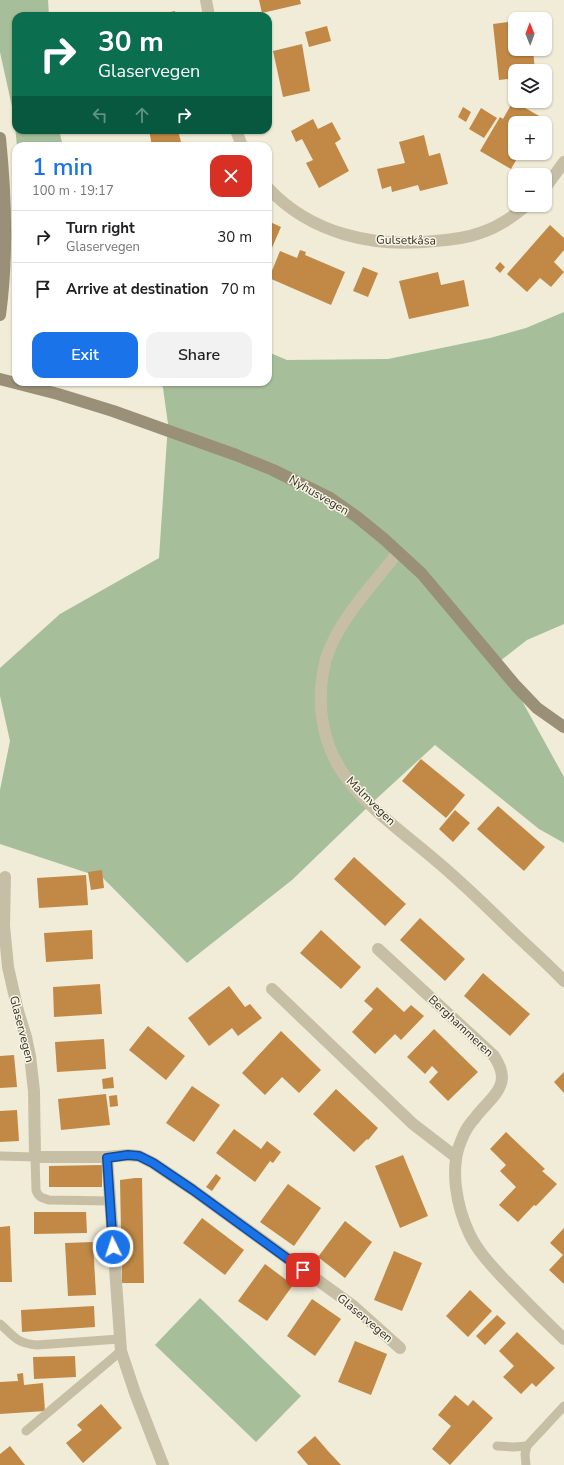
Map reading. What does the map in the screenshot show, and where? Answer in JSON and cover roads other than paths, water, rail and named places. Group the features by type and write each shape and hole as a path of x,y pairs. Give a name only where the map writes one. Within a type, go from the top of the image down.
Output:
{"street":[{"path":"206,0 208,12"},
{"path":"0,138 6,214 4,280 0,315"},
{"path":"552,178 564,162"},
{"name":"Gulsetkåsa","path":"272,192 280,201 300,215 327,229 352,237 392,242 422,243 452,240 479,234 496,226 517,212"},
{"name":"Nyhusvegen","path":"0,379 12,382"},
{"name":"Nyhusvegen","path":"27,386 113,411 236,455 273,470 330,498 357,517 422,574 516,686 537,708 564,727"},
{"name":"Malmvegen","path":"398,552 336,635 326,659 321,683 320,704 323,725 328,743 341,771 356,790 380,813 473,893 564,981"},
{"name":"Glaservegen","path":"5,877 4,925 8,967 30,1056 34,1091 35,1157 107,1158 128,1155 139,1156 153,1163 193,1190 352,1305 400,1348"},
{"name":"Berghammeren","path":"378,949 494,1056 500,1066 502,1078 498,1090 474,1119 461,1140 456,1157 458,1198 462,1216 479,1252 564,1339"},
{"path":"272,989 413,1124 456,1157"},
{"path":"107,1158 121,1352 163,1465"}],"lane":[{"path":"0,1156 35,1157 36,1190 42,1198 49,1200 110,1201"},
{"path":"0,1324 15,1338 25,1344 38,1345 119,1339"},
{"path":"26,1431 121,1352"},
{"path":"526,1465 525,1454 527,1446 564,1406"},
{"path":"497,1446 514,1448 527,1446"}]}
